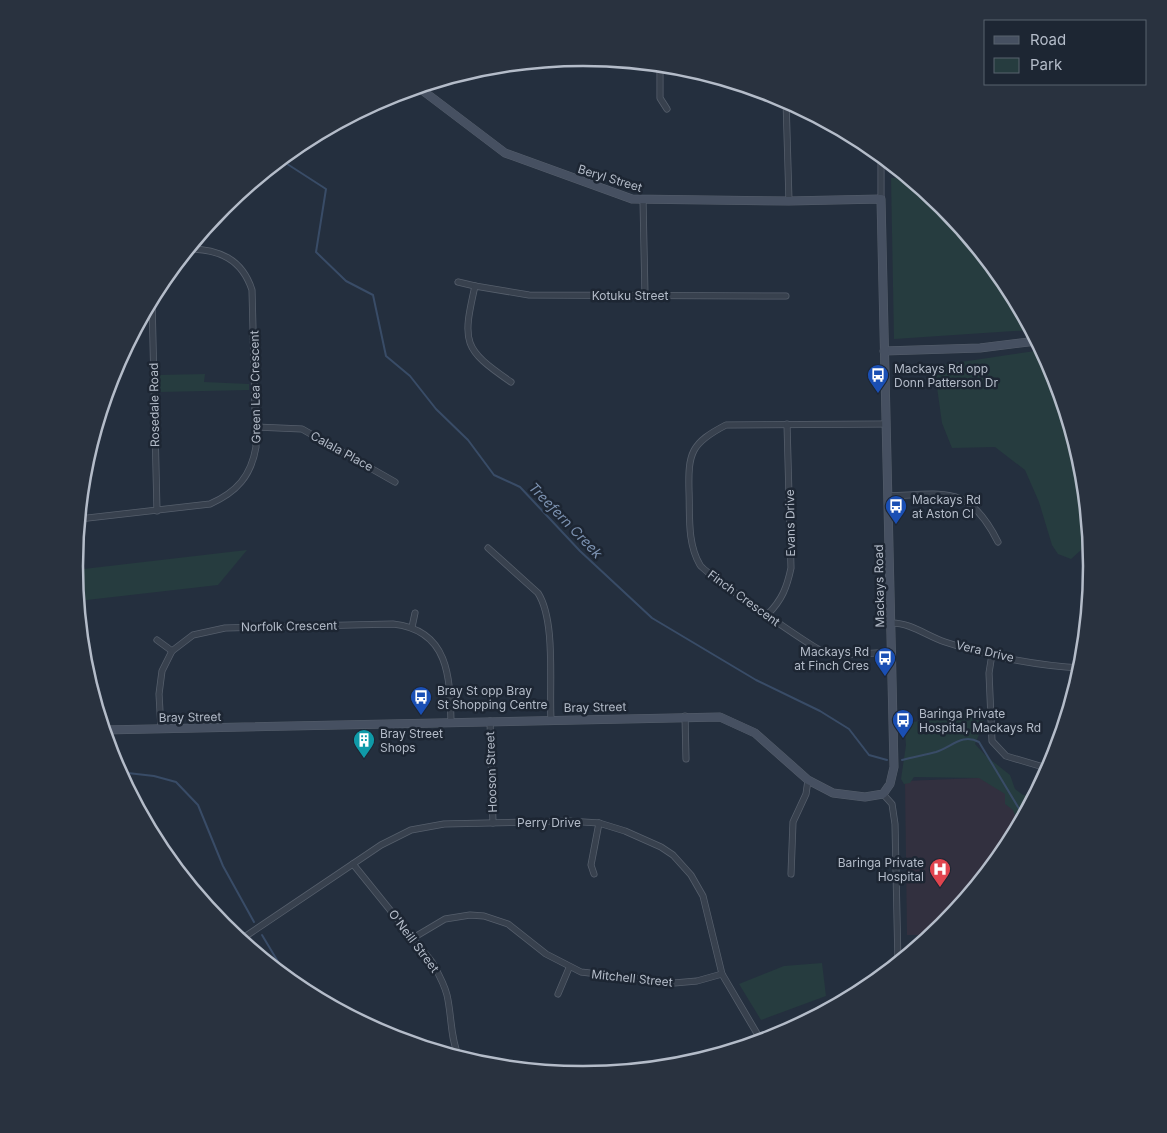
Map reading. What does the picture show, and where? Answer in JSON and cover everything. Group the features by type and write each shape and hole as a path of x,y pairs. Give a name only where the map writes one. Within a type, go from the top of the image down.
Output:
{"street":[{"path":"660,73 660,98 667,109"},
{"name":"Beryl Street","path":"425,92 505,153 612,193 643,200 789,202 881,200"},
{"path":"786,109 789,202"},
{"path":"881,165 881,200"},
{"path":"643,200 645,295"},
{"name":"Mackays Road","path":"881,200 894,756 894,767 890,784 882,794"},
{"name":"Green Lea Crescent","path":"86,518 210,504 227,496 240,486 254,461 256,427 254,304 248,277 230,258 204,249 197,249"},
{"name":"Kotuku Street","path":"458,282 528,295 786,296"},
{"path":"475,286 467,331 470,347 480,360 511,382"},
{"name":"Rosedale Road","path":"152,313 157,511"},
{"path":"884,351 980,348 1030,341"},
{"name":"Evans Drive","path":"768,614 778,604 787,587 791,568 787,424"},
{"name":"Finch Crescent","path":"886,424 726,425 704,436 693,451 689,473 692,544 701,566 714,578 768,614 799,638 823,652 838,654 892,652"},
{"name":"Calala Place","path":"256,427 302,429 395,482"},
{"path":"889,496 954,495 980,513 998,542"},
{"path":"488,548 538,593 544,606 550,651 551,719"},
{"path":"415,613 412,627 421,632 435,646 447,666 451,722"},
{"name":"Vera Drive","path":"892,623 904,623 946,642 992,654 1057,668 1073,668"},
{"name":"Norfolk Crescent","path":"161,729 160,683 162,671 172,651 193,635 214,629 393,624 412,627"},
{"path":"158,640 172,651"},
{"path":"992,654 990,691 992,741 1006,756 1042,767"},
{"path":"685,716 686,759"},
{"name":"Bray Street","path":"111,730 685,716 720,717 754,733 808,780 833,793 865,797 882,794"},
{"name":"Hooson Street","path":"490,721 493,823"},
{"path":"791,874 793,822 806,794 808,780"},
{"path":"882,794 892,804 894,824 898,955"},
{"name":"Perry Drive","path":"246,936 381,845 411,830 444,824 568,821 599,823 625,831 662,847 673,855 691,875 703,896 722,974 758,1035"},
{"path":"594,874 591,865 599,823"},
{"name":"O'Neill Street","path":"353,864 432,962 444,986 452,1038 456,1051"},
{"name":"Mitchell Street","path":"413,938 445,920 470,915 484,916 508,924 546,954 569,968 592,975 674,983 697,981 722,974"},
{"path":"558,994 569,968"}],"shaded area":[{"name":"Baringa Private Hospital","path":"1002,777 1021,810 980,871 960,896 921,935 907,935 905,781"}],"green space":[{"path":"891,178 897,178 913,190 960,237 999,289 1024,330 894,339"},
{"path":"1035,351 1057,406 1067,437 1074,469 1083,548 1071,559 1058,554 1052,545 1039,502 1025,470 995,447 952,448 942,423 934,366"},
{"path":"205,374 204,382 249,384 249,390 160,392 159,375"},
{"path":"247,550 218,585 84,600 83,569"},
{"path":"980,710 984,723 975,744 986,756 1010,775 1015,789 1023,795 1028,795 1016,818 1013,810 1005,804 1005,794 979,778 914,777 910,783 904,784 901,779 906,745 905,733 911,722 955,718 968,711"},
{"path":"822,963 826,996 761,1020 739,984 784,966"}],"waterway":[{"name":"Treefern Creek","path":"287,164 326,189 316,252 346,281 373,295 386,356 410,376 436,409 468,440 494,475 520,487 580,551 652,618 756,680 820,711 849,729 869,755 887,760"},
{"name":"Treefern Creek","path":"902,760 936,752 962,740 967,739 979,742 1020,811"},
{"path":"128,773 154,776 176,782 198,805 223,866 254,922"},
{"path":"262,935 279,963"}],"place":[{"name":"Mackays Rd opp Donn Patterson Dr","path":"878,394"},
{"name":"Mackays Rd at Aston Cl","path":"896,525"},
{"name":"Mackays Rd at Finch Cres","path":"885,677"},
{"name":"Bray St opp Bray St Shopping Centre","path":"421,716"},
{"name":"Baringa Private Hospital, Mackays Rd","path":"903,739"},
{"name":"Bray Street Shops","path":"364,759"},
{"name":"Baringa Private Hospital","path":"940,888"}]}
